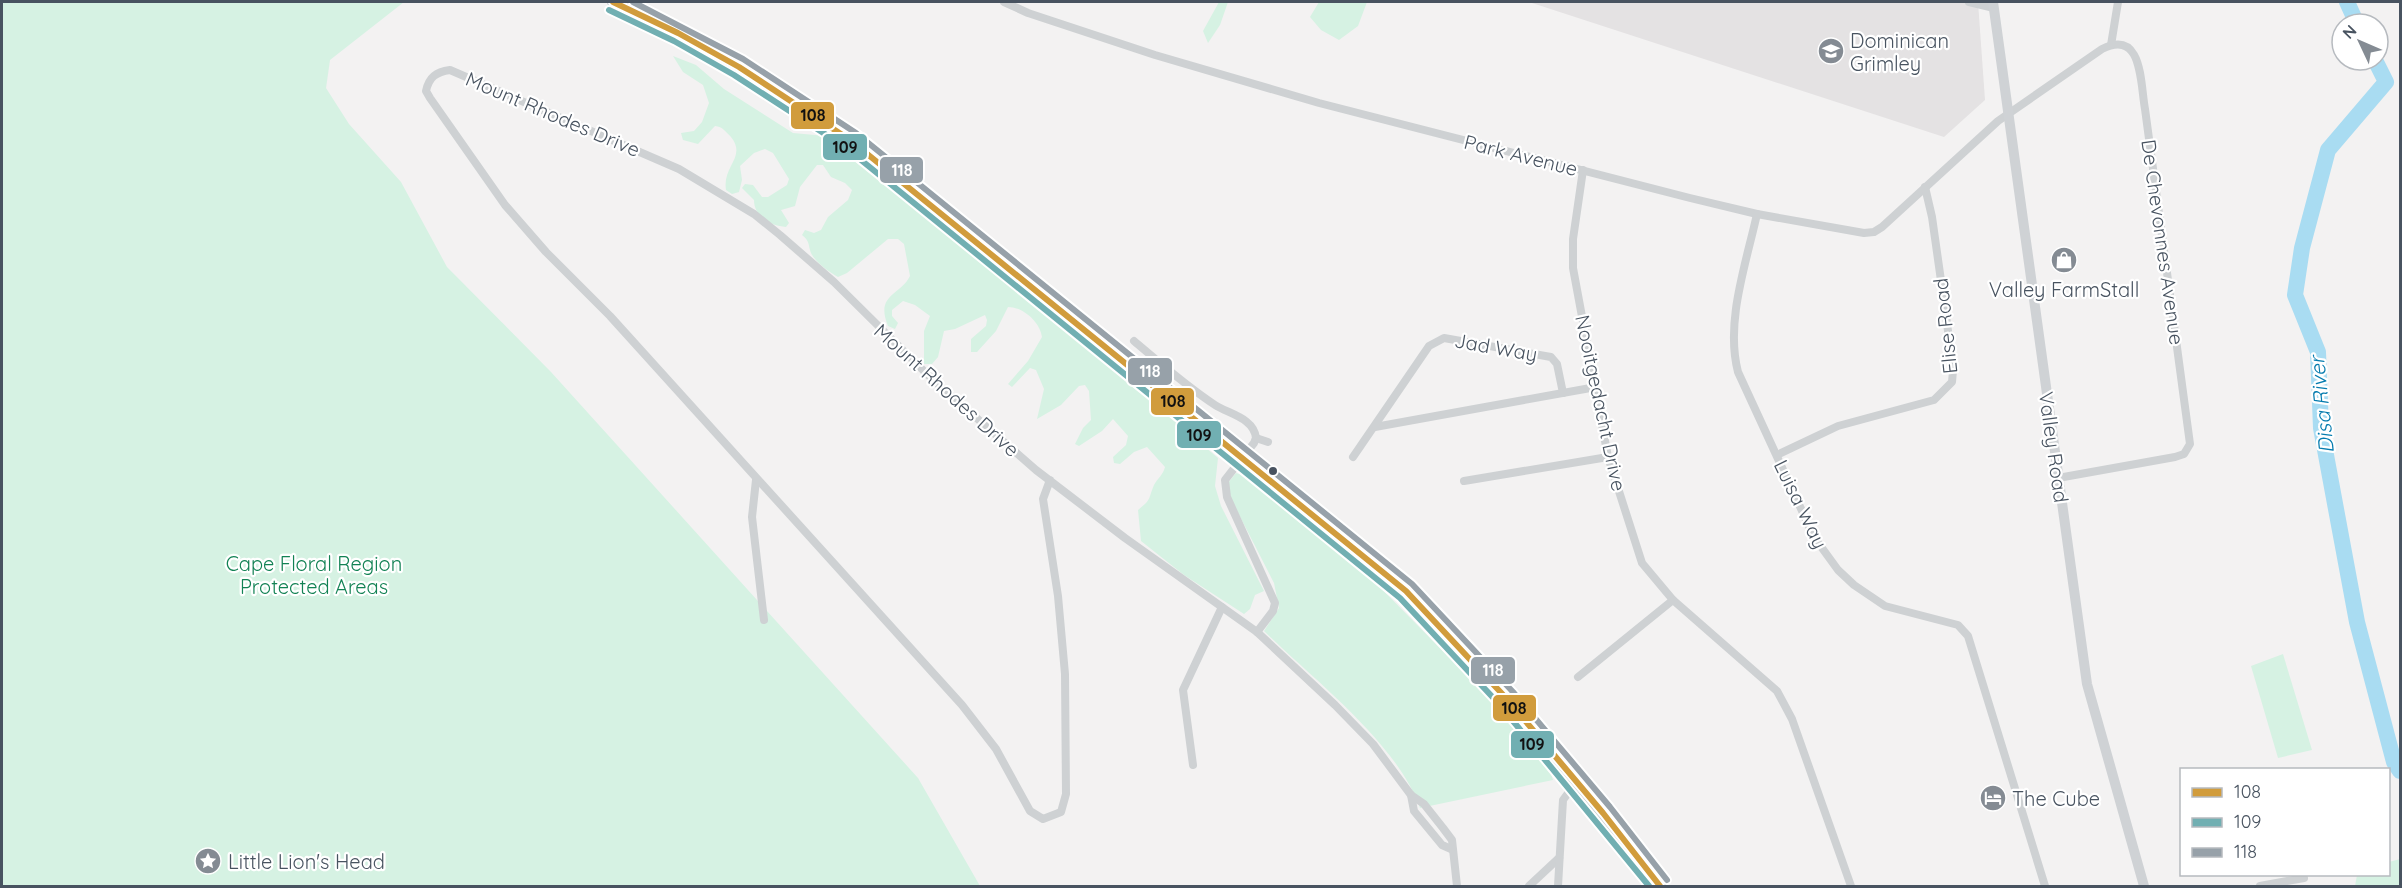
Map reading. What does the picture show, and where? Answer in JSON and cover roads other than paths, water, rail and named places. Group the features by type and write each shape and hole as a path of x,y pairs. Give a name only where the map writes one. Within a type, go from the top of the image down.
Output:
{"main road":[{"path":"613,2 678,33 739,67 850,140 1406,591 1453,639 1577,781 1660,886"}],"street":[{"name":"Park Avenue","path":"1004,2 1028,14 1319,103 1756,214 1870,232 1882,227 2008,114"},
{"path":"1969,2 1993,5"},
{"path":"2008,114 2111,45 2118,2"},
{"name":"Valley Road","path":"1993,5 2087,684 2144,886"},
{"name":"De Chevonnes Avenue","path":"2058,478 2182,455 2190,442 2137,66 2130,46 2111,45"},
{"name":"Mount Rhodes Drive","path":"1050,480 1043,500 1058,596 1065,674 1066,794 1065,804 1054,817 1043,819 1034,815 996,749 962,705 756,480 641,350 505,205 430,98 427,86 435,75 450,70 679,169 754,214 804,255 932,379 1050,480 1125,538 1257,632 1355,724 1411,795 1414,811 1442,845 1452,849 1457,886"},
{"name":"Nooitgedacht Drive","path":"1583,170 1572,251 1608,456 1642,563 1673,600 1763,677 1785,704 1851,886"},
{"name":"Elise Road","path":"1777,455 1847,423 1934,400 1952,382 1953,371 1947,323 1932,217 1925,187"},
{"name":"Luisa Way","path":"1756,214 1734,324 1734,357 1738,372 1811,532 1838,570 1885,606 1958,625 1968,636 2045,886"},
{"name":"Jad Way","path":"1353,457 1429,346 1444,338 1551,357 1557,364 1563,393"},
{"path":"1134,341 1215,405 1245,420 1254,429 1256,438 1227,476 1225,489 1275,603 1273,611 1257,632"},
{"path":"1375,427 1596,387"},
{"path":"1256,438 1268,442"},
{"path":"1464,482 1608,456"},
{"path":"756,480 752,517 764,620"},
{"path":"1578,677 1673,600"},
{"path":"1193,765 1183,690 1222,607"},
{"path":"1558,886 1563,800 1577,781"},
{"path":"1529,886 1559,858"},
{"path":"2260,886 2304,876 2307,886"}],"waterway":[{"name":"Disa River","path":"2347,2 2352,12"},
{"name":"Disa River","path":"2381,72 2386,82 2328,150 2302,248 2295,295 2318,352 2321,428 2357,622 2394,762 2400,771"}],"place":[{"name":"Dominican Grimley","path":"1831,51"},
{"name":"Valley FarmStall","path":"2064,260"},
{"name":"The Cube","path":"1993,798"},
{"name":"Little Lion's Head","path":"208,861"}],"park label":[{"name":"Cape Floral Region Protected Areas","path":"314,574"}]}
